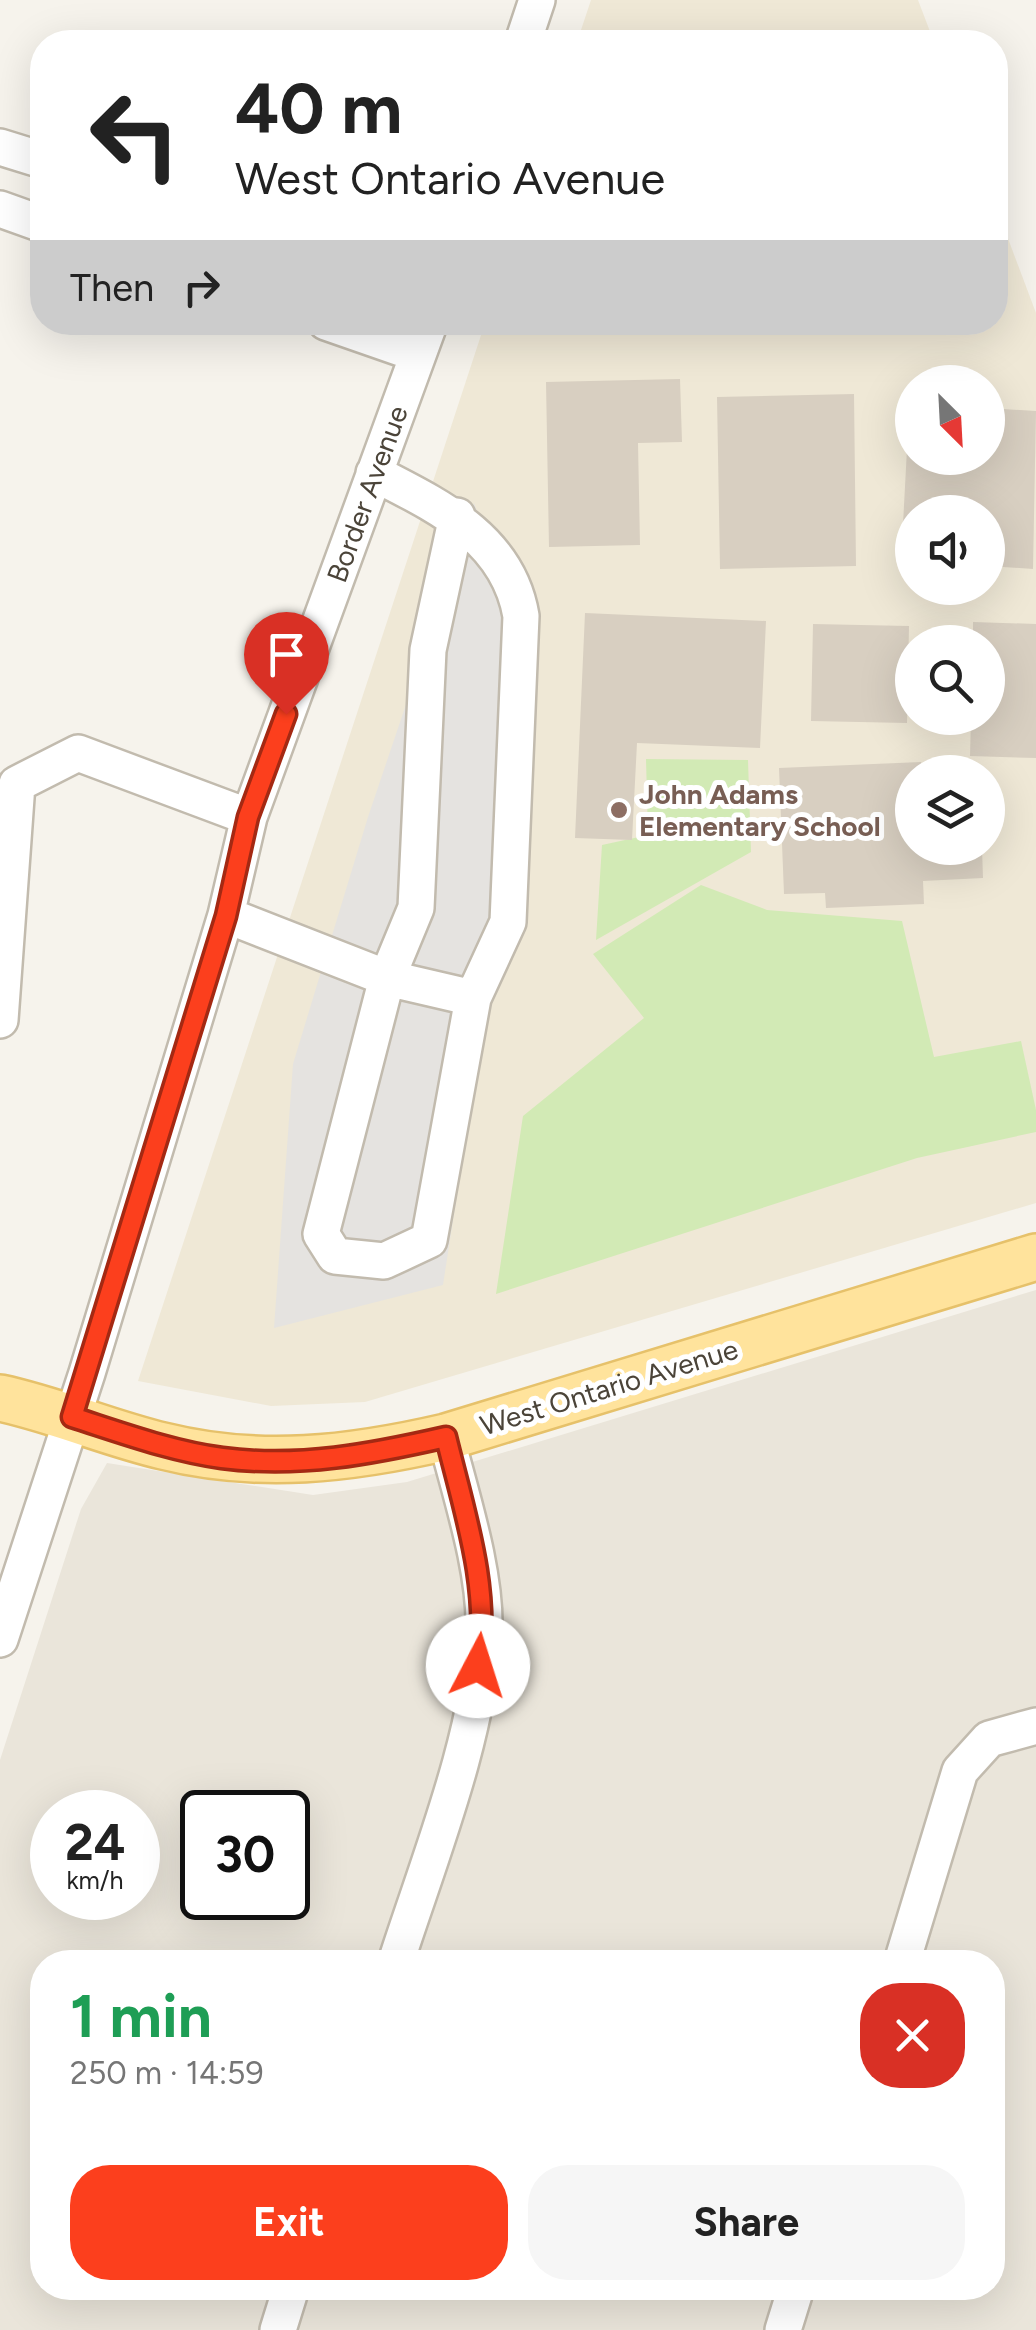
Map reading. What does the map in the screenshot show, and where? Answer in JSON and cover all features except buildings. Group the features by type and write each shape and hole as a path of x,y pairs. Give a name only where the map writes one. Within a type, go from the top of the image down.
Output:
{"main road":[{"name":"West Ontario Avenue","path":"0,1398 162,1446 223,1458 286,1462 367,1455 446,1437 1036,1257"}],"street":[{"path":"528,30 537,0"},
{"path":"0,146 30,156"},
{"path":"0,210 30,220"},
{"name":"Border Avenue","path":"0,1638 226,916 248,817 424,338"},
{"path":"374,473 457,516 517,589 522,616 508,922 472,998 429,1240 384,1261 334,1256 321,1234 387,978 416,908 428,650 457,516"},
{"path":"0,1020 17,784 78,753 248,817"},
{"path":"226,916 387,978 472,998"},
{"path":"400,1950 466,1736 484,1630 471,1535 446,1437"},
{"path":"906,1950 960,1771 989,1740 1036,1726"},
{"path":"278,2330 287,2300"},
{"path":"782,2330 792,2300"}],"shaded area":[{"path":"591,0 918,0 929,30 581,30"},
{"name":"John Adams Elementary School","path":"1008,239 1036,313 1036,1203 365,1402 271,1406 138,1381 481,335 1008,335"},
{"path":"474,503 537,676 443,1285 274,1328 293,1064 368,817"},
{"path":"1036,1290 1036,2330 0,2330 0,1760 81,1509 107,1463 313,1495 407,1482"}],"green space":[{"path":"646,759 748,760 751,852 596,940 602,845 648,835"},
{"path":"701,885 767,910 902,921 934,1057 1021,1041 1036,1110 1036,1132 917,1158 496,1294 523,1116 644,1018 593,954"}],"place":[{"name":"John Adams Elementary School","path":"619,810"}],"route":[{"path":"286,714 248,817 226,916 72,1417 162,1446 223,1458 286,1462 367,1455 446,1437 471,1535 484,1630 478,1666"}]}
